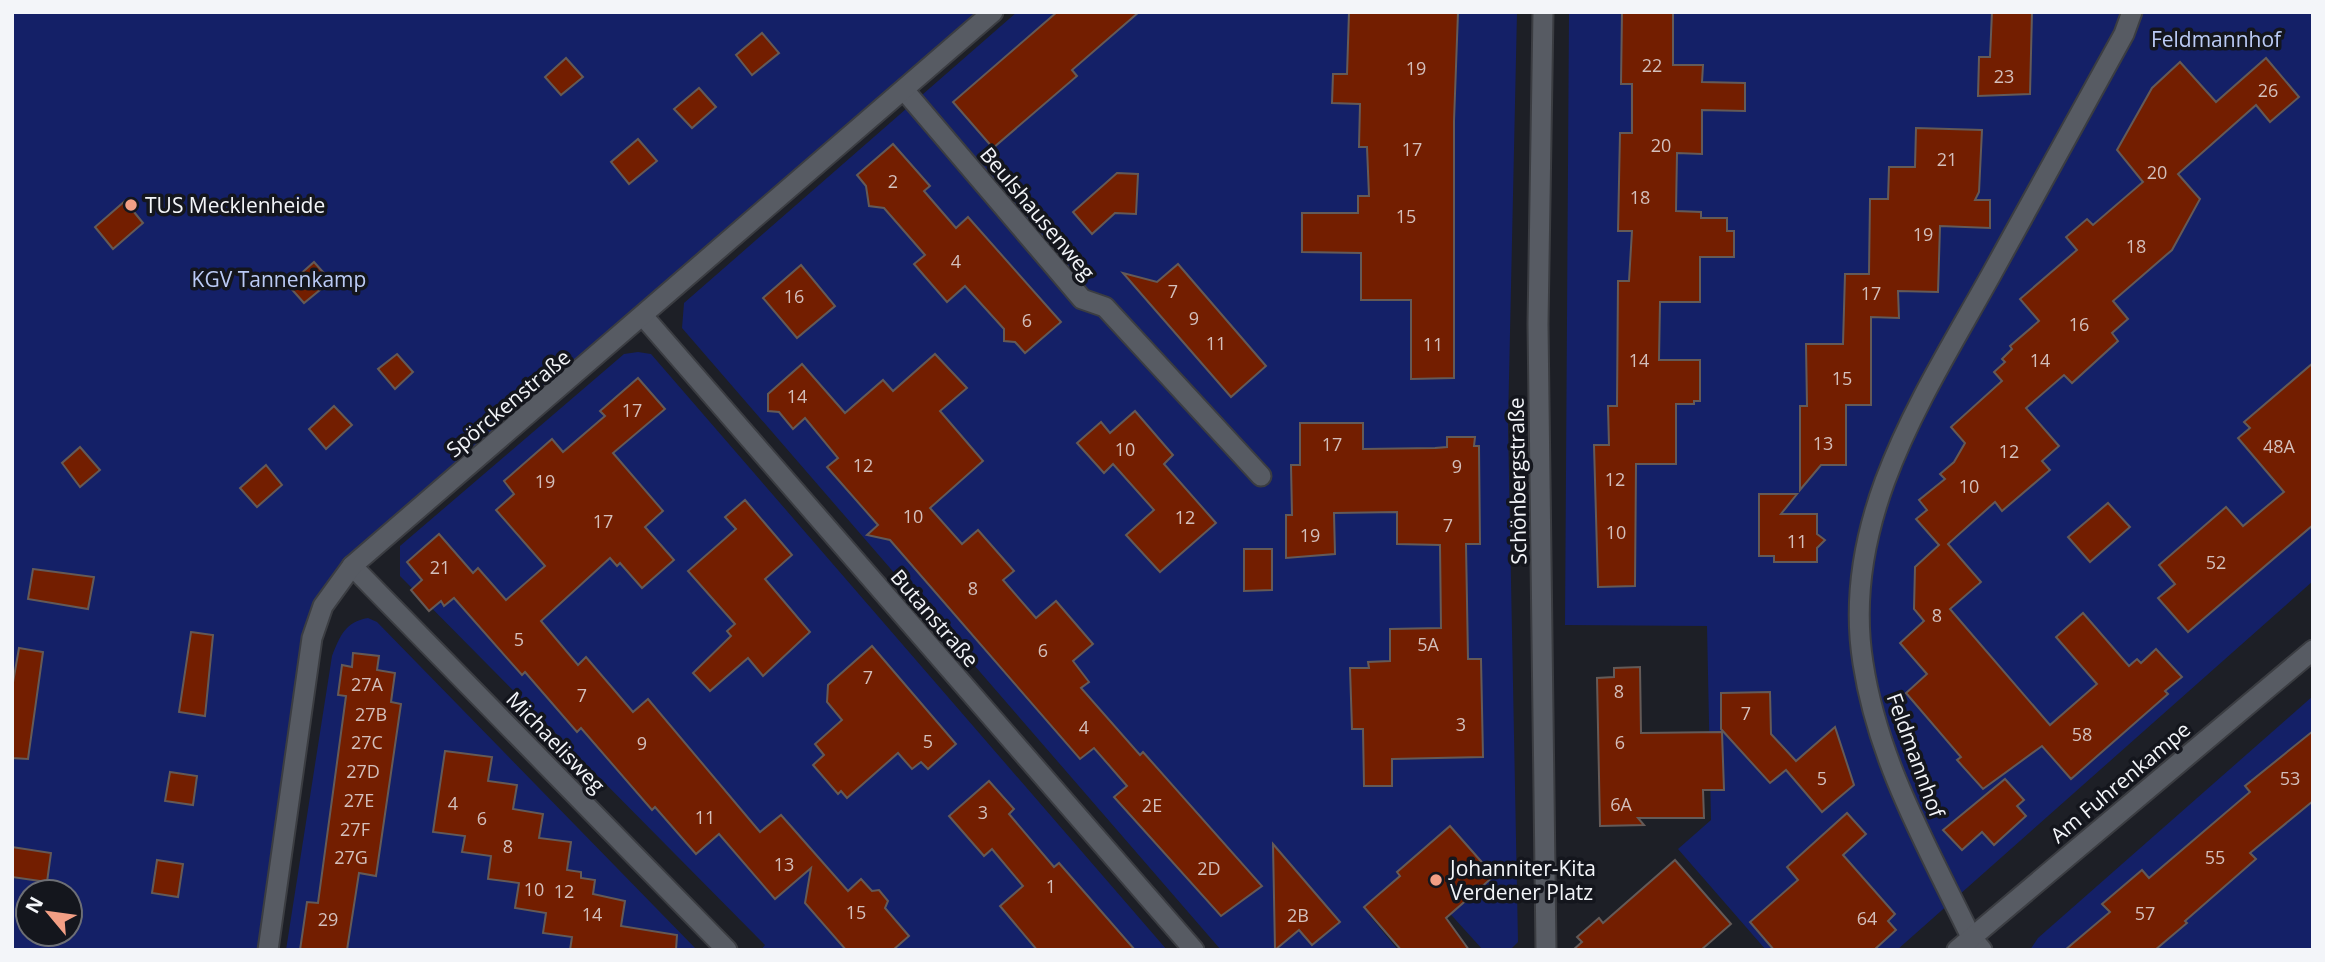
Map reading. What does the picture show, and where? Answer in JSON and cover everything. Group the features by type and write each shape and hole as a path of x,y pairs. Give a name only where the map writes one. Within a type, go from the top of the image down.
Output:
{"street":[{"name":"Spörckenstraße","path":"268,950 312,638 323,606 352,566 993,12"},
{"name":"Schönbergstraße","path":"1543,12 1538,324 1546,950"},
{"name":"Feldmannhof","path":"1970,946 1906,808 1877,727 1863,662 1858,593 1870,520 1889,465 1924,395 2124,34 2132,12"},
{"name":"Beulshausenweg","path":"904,90 1082,299 1105,307 1261,476"},
{"name":"Butanstraße","path":"643,316 1194,950"},
{"name":"Michaelisweg","path":"352,566 727,950"},
{"name":"Am Fuhrenkampe","path":"1970,946 2313,650"}],"green space":[{"name":"KGV Tannenkamp","path":"12,12 993,12 352,566 323,606 268,950 12,950"},
{"path":"1017,12 1517,12 1508,425 1518,942 1510,950 1483,950 1416,876 1369,915 1398,950 1221,950 682,328 684,303"},
{"path":"1569,12 2313,12 2313,581 1897,950 1766,950 1678,849 1711,820 1707,626 1565,625"},
{"path":"624,354 651,354 1167,950 761,950 765,945 400,576 400,546"},
{"path":"368,618 377,622 697,950 286,950 332,656 341,636 349,627"},
{"path":"2313,696 2313,950 2030,950 2038,938"}],"building":[{"path":"1057,12 1139,12 1072,70 1077,76 993,148 953,102"},
{"path":"1349,12 1458,12 1454,121 1454,378 1411,379 1411,300 1361,300 1361,253 1302,252 1302,213 1358,213 1358,196 1369,196 1367,147 1359,147 1360,104 1332,103 1333,74 1347,74"},
{"path":"1622,12 1673,12 1673,65 1703,65 1702,82 1745,83 1745,111 1702,110 1702,154 1677,153 1676,211 1701,212 1701,218 1727,218 1727,231 1734,231 1734,257 1700,257 1700,302 1660,302 1659,360 1700,360 1700,401 1694,401 1694,404 1676,404 1676,464 1636,464 1635,586 1598,587 1594,445 1609,445 1608,406 1617,406 1618,281 1629,281 1632,231 1618,231 1620,133 1632,133 1632,84 1621,84"},
{"path":"1992,12 2032,12 2030,94 1978,96 1979,57 1990,57"},
{"path":"762,33 779,53 752,75 736,55"},
{"path":"566,58 583,77 561,95 545,77"},
{"path":"2266,58 2299,97 2270,122 2256,105 2178,174 2200,199 2172,250 2113,301 2128,319 2112,333 2118,341 2072,383 2064,375 2026,408 2059,446 2042,461 2050,470 2002,511 1995,502 1948,544 1981,582 1950,609 2050,725 2097,684 2056,637 2083,613 2129,666 2137,659 2141,663 2156,649 2182,677 2165,691 2168,694 2071,779 2042,746 1983,789 1957,760 1961,757 1906,693 1927,674 1900,643 1924,621 1914,609 1915,567 1939,545 1916,519 1927,510 1919,500 1945,479 1940,474 1954,462 1965,443 1951,427 2002,381 1994,372 2005,362 2002,359 2012,349 2010,346 2039,321 2020,299 2077,250 2066,237 2087,219 2093,225 2143,182 2117,150 2152,88 2180,62 2216,102"},
{"path":"699,88 716,107 692,128 674,109"},
{"path":"1916,128 1982,130 1979,192 1975,200 1990,200 1990,228 1940,226 1938,292 1898,291 1899,318 1871,317 1871,405 1846,405 1846,465 1821,465 1800,490 1800,406 1807,406 1806,344 1843,344 1845,274 1869,274 1870,199 1888,199 1889,167 1915,167"},
{"path":"638,139 657,161 629,184 611,162"},
{"path":"893,144 930,186 924,191 956,228 968,217 1061,322 1025,353 1015,342 1004,341 1004,329 965,286 947,302 914,264 925,255 884,208 869,206 866,186 857,175"},
{"path":"1117,173 1138,174 1136,214 1115,213 1092,234 1073,212"},
{"path":"125,201 143,223 113,249 95,227"},
{"path":"314,262 331,281 304,303 288,285"},
{"path":"1178,264 1266,366 1231,397 1123,273 1157,282"},
{"path":"801,265 835,306 797,338 763,298"},
{"path":"397,354 413,372 395,389 378,369"},
{"path":"935,354 967,388 940,411 983,461 930,508 962,544 978,530 1014,571 1003,580 1036,618 1056,601 1093,644 1073,661 1089,682 1081,688 1140,755 1143,752 1262,886 1221,916 1114,797 1127,786 1094,748 1080,759 890,540 867,535 878,525 827,467 838,458 805,418 793,429 779,412 768,411 768,394 802,364 845,413 883,380 893,391"},
{"path":"2313,363 2313,525 2188,632 2158,598 2175,584 2159,565 2226,507 2243,526 2284,492 2238,438 2250,428 2244,422"},
{"path":"638,378 665,409 613,453 663,511 645,527 674,560 642,588 620,563 617,566 610,558 541,621 578,665 586,657 633,712 648,699 760,832 781,815 848,891 861,879 872,891 879,890 888,901 885,908 909,936 893,950 846,950 805,903 811,868 775,899 719,834 696,854 655,807 652,810 581,728 577,732 525,672 522,675 454,598 444,606 441,601 429,611 411,590 422,580 407,562 439,534 473,573 478,568 506,600 545,566 496,510 514,494 504,481 552,439 563,452 605,416 600,411"},
{"path":"334,406 352,425 326,449 309,429"},
{"path":"1135,411 1173,455 1164,464 1216,523 1160,572 1126,535 1154,510 1113,464 1104,473 1077,443 1101,422 1110,433"},
{"path":"1300,423 1363,423 1363,449 1447,447 1447,437 1475,437 1474,446 1479,446 1480,544 1466,544 1468,659 1481,659 1483,757 1392,759 1392,786 1364,786 1363,729 1352,729 1350,668 1369,668 1368,662 1390,661 1390,629 1441,628 1440,545 1397,544 1397,512 1334,513 1335,554 1286,558 1286,515 1292,515 1291,465 1300,465"},
{"path":"80,447 100,470 80,487 62,463"},
{"path":"266,465 282,485 257,507 240,488"},
{"path":"1759,494 1797,494 1781,514 1817,514 1817,534 1825,540 1817,548 1817,562 1774,562 1774,556 1759,556"},
{"path":"745,500 792,555 765,579 810,632 763,676 748,658 710,691 693,673 731,636 727,631 735,624 688,571 736,529 725,517"},
{"path":"2108,503 2130,527 2090,562 2068,537"},
{"path":"1244,549 1272,549 1272,590 1244,591"},
{"path":"33,569 94,577 88,609 28,599"},
{"path":"191,632 213,635 205,716 179,712"},
{"path":"872,646 956,744 928,769 921,762 912,769 898,753 847,798 841,791 838,794 813,765 824,755 815,744 842,720 827,702 828,685"},
{"path":"19,648 43,652 28,759 12,758 12,688"},
{"path":"353,653 379,656 377,670 395,673 391,702 401,704 376,876 359,873 347,950 300,950 307,902 318,903 346,696 338,695 342,665 352,667"},
{"path":"1640,667 1641,733 1722,732 1724,790 1703,790 1704,818 1638,818 1644,825 1600,826 1597,678 1614,677 1614,668"},
{"path":"1770,692 1771,734 1796,761 1835,727 1854,785 1822,812 1786,770 1770,783 1721,729 1721,693"},
{"path":"2313,731 2313,801 2250,853 2256,859 2185,921 2187,923 2155,950 2065,950 2110,912 2102,904 2142,870 2149,878 2250,792 2245,786"},
{"path":"445,751 492,757 488,781 517,785 513,809 543,814 539,838 571,842 567,870 581,872 581,878 595,880 593,894 625,901 621,926 677,935 676,950 570,950 572,937 543,933 546,913 515,908 519,883 488,879 491,856 462,852 465,836 433,832"},
{"path":"170,772 197,776 193,805 165,801"},
{"path":"2005,779 2024,800 2017,806 2026,816 1994,845 1982,832 1962,850 1943,830"},
{"path":"989,781 1014,809 1009,814 1054,867 1059,863 1135,950 1037,950 1000,906 1023,886 992,849 984,856 949,816"},
{"path":"1847,813 1866,834 1843,855 1895,914 1888,921 1896,930 1874,950 1774,950 1750,922 1798,880 1787,867"},
{"path":"1450,826 1494,876 1446,918 1469,950 1401,950 1364,907 1400,876 1397,872"},
{"path":"1273,844 1340,922 1312,945 1299,930 1275,950"},
{"path":"12,847 51,853 48,878 12,877"},
{"path":"157,860 183,864 178,897 152,893"},
{"path":"1675,860 1731,924 1701,950 1573,950 1582,942 1577,937 1599,918 1603,923"}],"place":[{"name":"TUS Mecklenheide","path":"131,205"},
{"name":"Johanniter-Kita Verdener Platz","path":"1436,880"}]}
